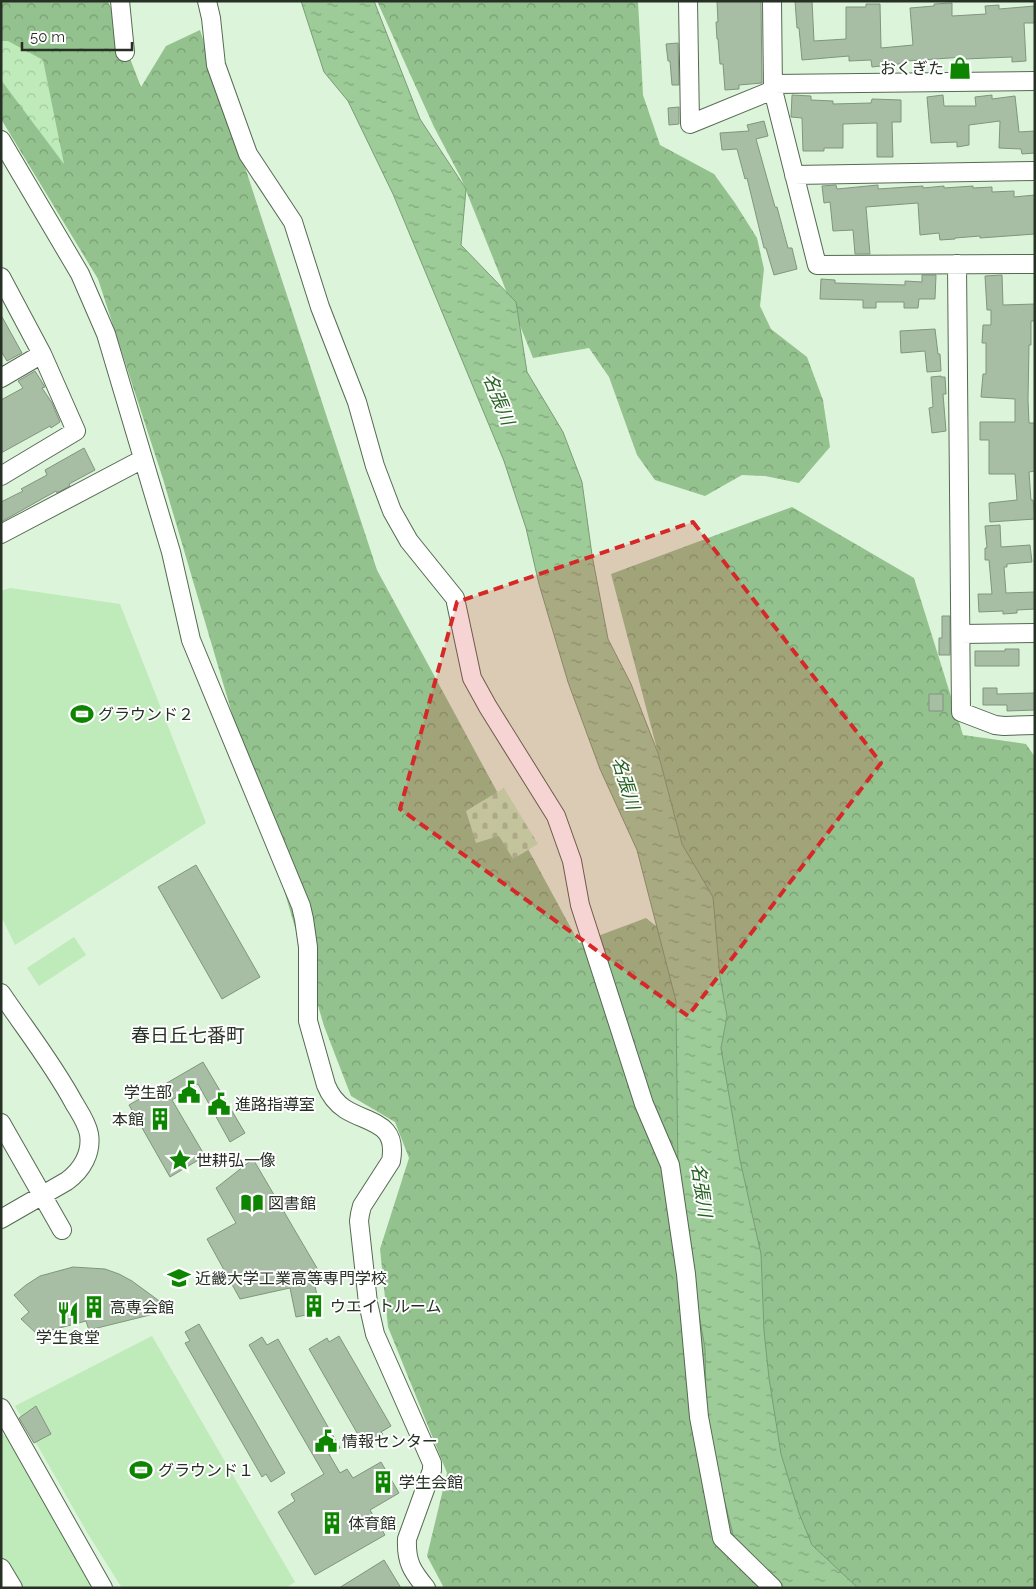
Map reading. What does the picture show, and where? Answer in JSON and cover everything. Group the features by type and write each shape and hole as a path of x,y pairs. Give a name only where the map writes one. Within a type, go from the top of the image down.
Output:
{"street":[{"path":"120,1 125,52"},
{"path":"207,1 211,18 216,65 248,154 293,222 320,307 357,402 375,466 392,511 409,541 455,598 472,678 556,816 563,834 572,861 580,905 641,1095 670,1165 686,1274 698,1417 722,1538 773,1588"},
{"path":"688,1 690,124 773,87 1035,81"},
{"path":"772,1 773,87 817,265 1035,264"},
{"path":"1,140 80,274 106,334 171,552 190,640 303,913 308,948 308,1021 326,1085 330,1095 344,1109 382,1126 388,1134 391,1144 391,1161 362,1206 359,1221 368,1303 375,1334 432,1463 432,1470 407,1539 406,1550 410,1566 426,1588"},
{"path":"794,175 1035,171"},
{"path":"957,264 962,634 961,712 995,725 1035,725"},
{"path":"1,278 42,354 76,431 1,476"},
{"path":"1,378 42,354"},
{"path":"1,534 144,459"},
{"path":"962,634 1035,633"},
{"path":"1,993 58,1075 87,1126 89,1136 89,1146 82,1167 76,1174 1,1219"},
{"path":"1,1123 8,1149 43,1195 62,1230"},
{"path":"4,1419 103,1588"},
{"path":"1,1568 13,1588"}],"highlighted area":[{"path":"693,522 881,763 688,1016 400,809 457,602"}],"green space":[{"path":"1,1 108,1 141,87 166,46 200,30 377,570 579,943 646,918 719,976 711,955 611,574 792,507 914,578 963,735 1026,744 1035,757 1035,1588 444,1588 427,1556 447,1473 388,1327 380,1249 409,1158 395,1122 351,1096 324,1026 163,479 98,279 1,119"},
{"path":"377,1 638,1 643,95 660,145 714,174 735,203 757,238 764,269 760,306 771,329 807,357 823,400 830,447 799,483 765,476 742,475 705,496 655,480 637,455 609,377 589,348 533,358 461,178 434,127"},
{"path":"1,41 8,41 43,60 64,164 1,80"},
{"name":"グラウンド２","path":"10,588 120,604 206,823 15,945 1,916 1,591"},
{"path":"504,788 538,844 513,859 499,836 476,843 466,811"},
{"path":"74,937 86,955 39,986 27,968"},
{"name":"グラウンド１","path":"152,1336 295,1582 285,1588 122,1588 88,1534 15,1406"},
{"path":"1,1434 11,1438 96,1588 20,1588 1,1555"}],"water":[{"name":"名張川","path":"301,1 374,1 420,119 466,189 461,245 516,302 527,372 563,432 582,482 592,555 608,639 631,684 658,753 682,844 713,897 720,977 727,1016 721,1048 740,1160 761,1254 764,1331 781,1454 799,1513 812,1545 858,1588 759,1588 735,1542 714,1460 706,1403 705,1348 678,1180 676,1001 637,850 600,769 568,682 539,584 526,528 504,461 393,194 348,101 324,72"}],"building":[{"path":"717,1 761,1 762,83 739,85 739,89 725,90 723,64 720,64 717,39"},
{"path":"795,1 812,1 814,41 846,39 846,7 866,7 866,4 880,4 881,48 913,45 910,8 934,6 934,4 952,3 952,16 986,14 985,6 999,5 999,9 1035,6 1035,23 1024,23 1026,61 1012,62 1012,57 964,59 964,57 907,61 907,63 872,67 871,60 849,61 849,56 802,60"},
{"path":"678,43 679,85 672,85 666,44"},
{"path":"792,95 811,96 811,100 833,101 833,104 871,103 872,99 901,100 901,122 892,122 893,157 877,157 877,123 843,124 843,148 824,148 824,151 803,151 802,118 791,117"},
{"path":"943,95 944,106 976,106 975,97 992,95 992,99 1015,96 1019,132 1035,131 1035,153 1022,154 1021,149 999,148 1000,121 969,125 969,145 957,147 957,142 931,143 927,97"},
{"path":"679,107 679,124 669,125 668,108"},
{"path":"764,121 768,136 756,139 775,207 777,207 788,248 792,248 797,269 774,275 766,248 764,248 747,178 745,179 737,149 722,150 720,133 749,131 747,125"},
{"path":"836,185 837,189 878,185 878,189 923,186 923,188 944,186 944,188 973,186 973,188 992,187 992,192 1014,191 1014,197 1035,195 1035,234 940,240 939,233 920,235 918,203 866,207 870,254 855,254 853,230 833,231 830,202 824,203 822,186"},
{"path":"922,275 936,275 935,299 919,299 918,308 904,308 904,302 876,302 876,308 863,308 863,300 820,299 821,279 835,280 835,283 905,285 905,281 922,282"},
{"path":"1002,275 1003,305 1035,304 1035,321 1031,321 1031,345 1029,345 1028,400 1029,423 1035,423 1035,471 1029,472 1031,500 1033,500 1035,519 990,522 989,503 1017,500 1015,474 989,474 989,440 980,440 980,422 1015,422 1015,399 981,397 983,374 986,374 986,343 982,343 983,325 991,325 991,310 987,310 985,276"},
{"path":"1,315 22,353 7,361 1,351"},
{"path":"935,329 941,371 927,372 925,351 901,353 900,331"},
{"path":"35,371 45,387 42,388 52,403 60,422 1,453 1,400 23,388 18,381"},
{"path":"931,377 945,377 946,394 943,394 946,431 932,433 929,408 933,407"},
{"path":"84,448 95,470 69,484 70,486 57,493 56,491 1,522 1,502 23,491 21,489 47,475 45,470"},
{"path":"1000,525 1001,547 1030,545 1032,562 1007,564 1007,567 1004,567 1006,593 1035,592 1035,609 1017,610 1017,613 1003,614 1003,611 979,612 978,594 992,594 989,560 985,560 985,548 987,548 985,526"},
{"path":"942,616 950,616 950,655 939,655 939,638 942,638"},
{"path":"1005,649 1019,649 1019,666 975,666 975,651 1005,651"},
{"path":"983,688 997,688 997,694 1035,693 1035,710 1007,711 1007,705 983,705"},
{"path":"929,694 943,694 943,711 929,711"},
{"path":"196,865 260,977 222,999 158,887"},
{"name":"本館","path":"203,1062 245,1133 230,1142 198,1084 172,1100 205,1156 170,1177 129,1105"},
{"path":"253,1159 324,1280 314,1282 321,1312 296,1317 290,1288 240,1299 207,1239 236,1223 216,1188"},
{"name":"高専会館","path":"73,1267 105,1269 119,1274 162,1303 162,1312 89,1330 86,1321 37,1334 21,1319 29,1312 14,1295 40,1276"},
{"path":"199,1324 285,1473 271,1482 266,1474 262,1477 185,1343 190,1341 185,1332"},
{"path":"339,1336 391,1426 381,1432 383,1434 364,1445 309,1349 327,1338 329,1342"},
{"path":"262,1337 267,1345 278,1339 340,1448 329,1454 340,1473 347,1469 353,1478 381,1462 399,1493 370,1510 385,1535 315,1575 278,1512 295,1501 291,1494 324,1474 249,1345"},
{"path":"36,1406 51,1434 34,1443 19,1418"},
{"path":"384,1560 401,1588 339,1588"}],"place":[{"name":"おくぎた","path":"960,68"},
{"name":"グラウンド２","path":"82,714"},
{"name":"学生部","path":"189,1092"},
{"name":"進路指導室","path":"219,1104"},
{"name":"本館","path":"160,1119"},
{"name":"世耕弘一像","path":"180,1160"},
{"name":"図書館","path":"252,1203"},
{"name":"近畿大学工業高等専門学校","path":"179,1278"},
{"name":"ウエイトルーム","path":"314,1306"},
{"name":"高専会館","path":"94,1307"},
{"name":"学生食堂","path":"68,1313"},
{"name":"情報センター","path":"326,1441"},
{"name":"グラウンド１","path":"141,1470"},
{"name":"学生会館","path":"383,1482"},
{"name":"体育館","path":"332,1523"}],"district":[{"name":"春日丘七番町","path":"188,1035"}]}
